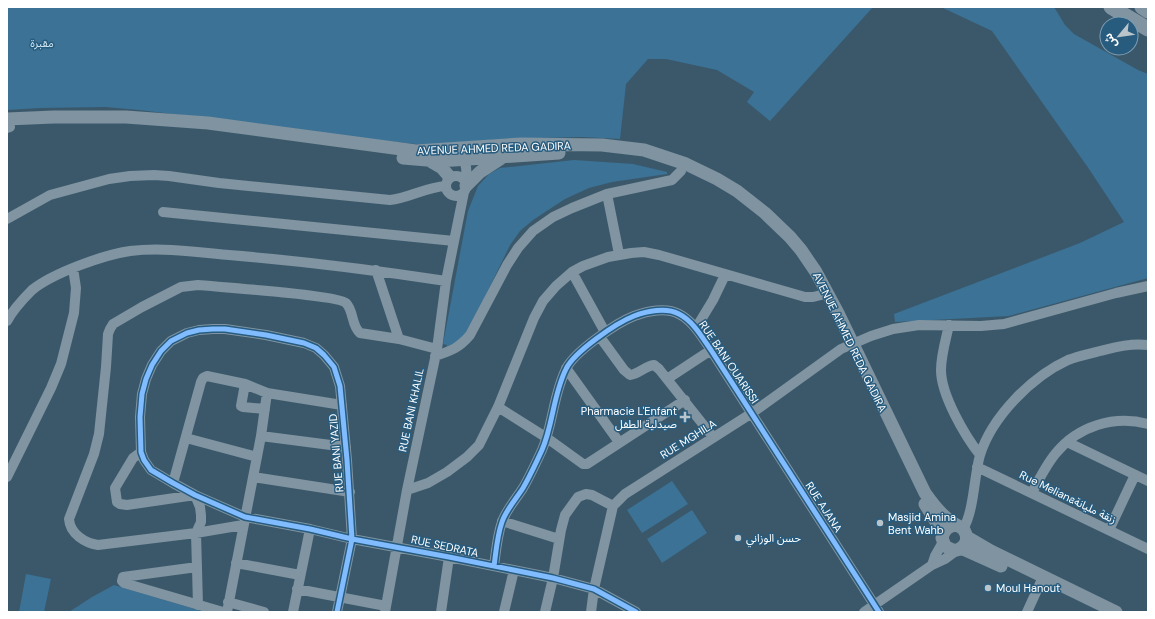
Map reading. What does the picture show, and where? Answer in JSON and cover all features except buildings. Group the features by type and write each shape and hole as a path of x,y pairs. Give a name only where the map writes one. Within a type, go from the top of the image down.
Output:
{"highway":[{"path":"1111,7 1148,30"},
{"path":"1142,7 1148,10"}],"main road":[{"name":"AVENUE AHMED REDA GADIRA","path":"8,125 61,117 133,118 208,124 409,150 458,154 505,156 583,152 615,154 648,160 680,171 710,184 749,210 768,226 784,241 801,261 850,345 925,493 943,514 962,535 1096,612"},
{"name":"AVENUE AHMED REDA GADIRA","path":"8,125 95,125 172,128 430,161 458,154 521,144 602,145 644,150 686,164 717,179 737,191 765,213 801,250 821,281 908,474 943,538"},
{"path":"465,187 480,172 505,156"},
{"path":"430,161 442,168 448,184"},
{"path":"948,527 962,535 949,548 943,538 948,527"},
{"name":"AVENUE AHMED REDA GADIRA","path":"1041,581 1116,612"}],"street":[{"path":"458,154 448,184 457,202 460,213"},
{"name":"RUE BANI KHALIL","path":"386,609 396,546 436,352 446,281 465,187 467,170 458,154"},
{"path":"244,521 196,533 98,545 88,542 75,534 70,525 69,519 94,454 99,434 108,334 110,328 114,324 142,307 181,287 198,285 314,295 344,301 348,306 355,326 360,333 399,339 436,352 450,352 462,344 470,335 507,265 518,248 533,231 572,208 607,194 672,180 680,171"},
{"path":"7,219 50,194 109,179 130,176 169,176 219,183 390,200 406,197 448,184"},
{"path":"458,176 464,179 465,187 458,196 448,184 451,177 458,176"},
{"path":"607,194 620,254"},
{"path":"163,212 454,241"},
{"path":"7,321 10,315 32,290 46,281 73,268 112,254 131,251 166,250 283,260 376,270 446,281"},
{"path":"407,490 428,483 447,472 467,457 478,445 498,407 534,318 544,301 556,286 572,272 583,266 620,254 644,252 805,297 821,295"},
{"path":"7,477 52,388 61,364 74,313 76,288 73,268"},
{"path":"376,270 399,339"},
{"path":"572,272 603,335 624,370 630,375 648,366 654,365 685,400 713,437"},
{"path":"696,328 713,300 725,275"},
{"name":"RUE MGHILA","path":"612,506 625,494 752,413 850,345 871,336 893,329 919,325 981,326 1004,324 1116,293 1148,286"},
{"name":"RUE BANI OUARISSI","path":"494,566 502,521 530,477 547,438 552,410 566,368 581,351 603,335 634,316 663,310 679,314 688,320 696,328 752,413"},
{"path":"949,325 942,359 941,379 957,418 969,440 980,455"},
{"name":"RUE BANI YAZID","path":"141,452 140,417 142,394 146,379 152,365 161,351 171,341 180,336 199,330 225,329 304,342 324,354 334,367 340,386 350,492 352,538 337,612"},
{"path":"864,612 877,608 932,565 946,559 962,535 980,455 992,430 1006,410 1022,393 1049,371 1068,360 1088,353 1121,346 1148,345"},
{"path":"667,379 710,350"},
{"path":"566,368 619,442"},
{"path":"173,483 203,378 207,376 245,384 267,393 342,405"},
{"path":"245,384 241,406 265,409"},
{"path":"264,612 228,607 261,436 267,393"},
{"path":"498,407 547,438 583,464 587,464 685,400"},
{"name":"RUE AJANA","path":"752,413 877,608"},
{"path":"1032,493 1052,458 1067,442 1084,430 1100,424 1122,421 1148,424"},
{"path":"261,436 346,446"},
{"path":"186,438 257,457"},
{"path":"1067,442 1148,481"},
{"path":"195,495 127,505 117,502 115,488 133,458 141,452 144,460 151,470 244,521"},
{"name":"Rue Melianaزنقة مليانة","path":"978,467 1148,549"},
{"path":"1109,530 1135,475"},
{"path":"253,476 350,492"},
{"path":"545,612 565,515 578,497 586,494 592,495 612,506 594,589 591,612"},
{"path":"195,495 200,507 201,515 201,522 196,533 198,605"},
{"name":"RUE SEDRATA","path":"244,521 310,529 553,578 594,589 636,612"},
{"path":"502,521 559,539"},
{"path":"293,612 310,529"},
{"path":"932,565 943,538"},
{"path":"441,612 449,557"},
{"path":"236,563 300,575"},
{"path":"197,567 121,578 124,583 223,612"},
{"path":"504,612 514,570"},
{"path":"1027,612 1041,581"},
{"path":"297,589 340,596 386,609"}],"green space":[{"name":"مقبرة","path":"7,7 873,7 770,121 747,102 754,92 717,70 666,59 648,59 626,84 620,139 582,137 502,139 425,145 105,107 7,110"},
{"path":"941,7 1054,7 1065,25 1074,34 1099,48 1099,56 1113,56 1148,74 1148,278 1009,316 895,322 894,314 1080,243 1124,222 1089,169 992,31"},
{"path":"574,160 633,164 667,172 667,174 612,182 589,188 565,199 533,220 520,231 510,245 466,333 457,342 446,347 447,345 443,344 468,211 478,186 489,174 500,168"},
{"path":"672,481 688,504 642,533 627,510"},
{"path":"692,510 707,533 662,563 647,539"},
{"path":"26,574 51,579 44,612 19,612"},
{"path":"114,585 205,612 69,612"}],"cycle path":[{"path":"494,566 500,527 509,509 526,483 542,450 549,430 558,389 570,362 596,339 617,325 639,314 662,310 674,312 684,317 701,335 879,612"},
{"path":"337,612 352,539 340,386 334,367 316,348 304,343 266,335 225,329 213,329 187,333 171,341 161,351 152,365 146,379 142,394 140,417 141,452 144,460 151,470 173,483 195,495 245,517 310,529 352,539 553,578 594,589 636,612"}],"place":[{"name":"Pharmacie L'Enfant صيدلية الطفل","path":"685,417"},
{"name":"Masjid Amina Bent Wahb","path":"880,523"},
{"name":"حسن الوزاني","path":"738,538"},
{"name":"Moul Hanout","path":"988,588"}]}
